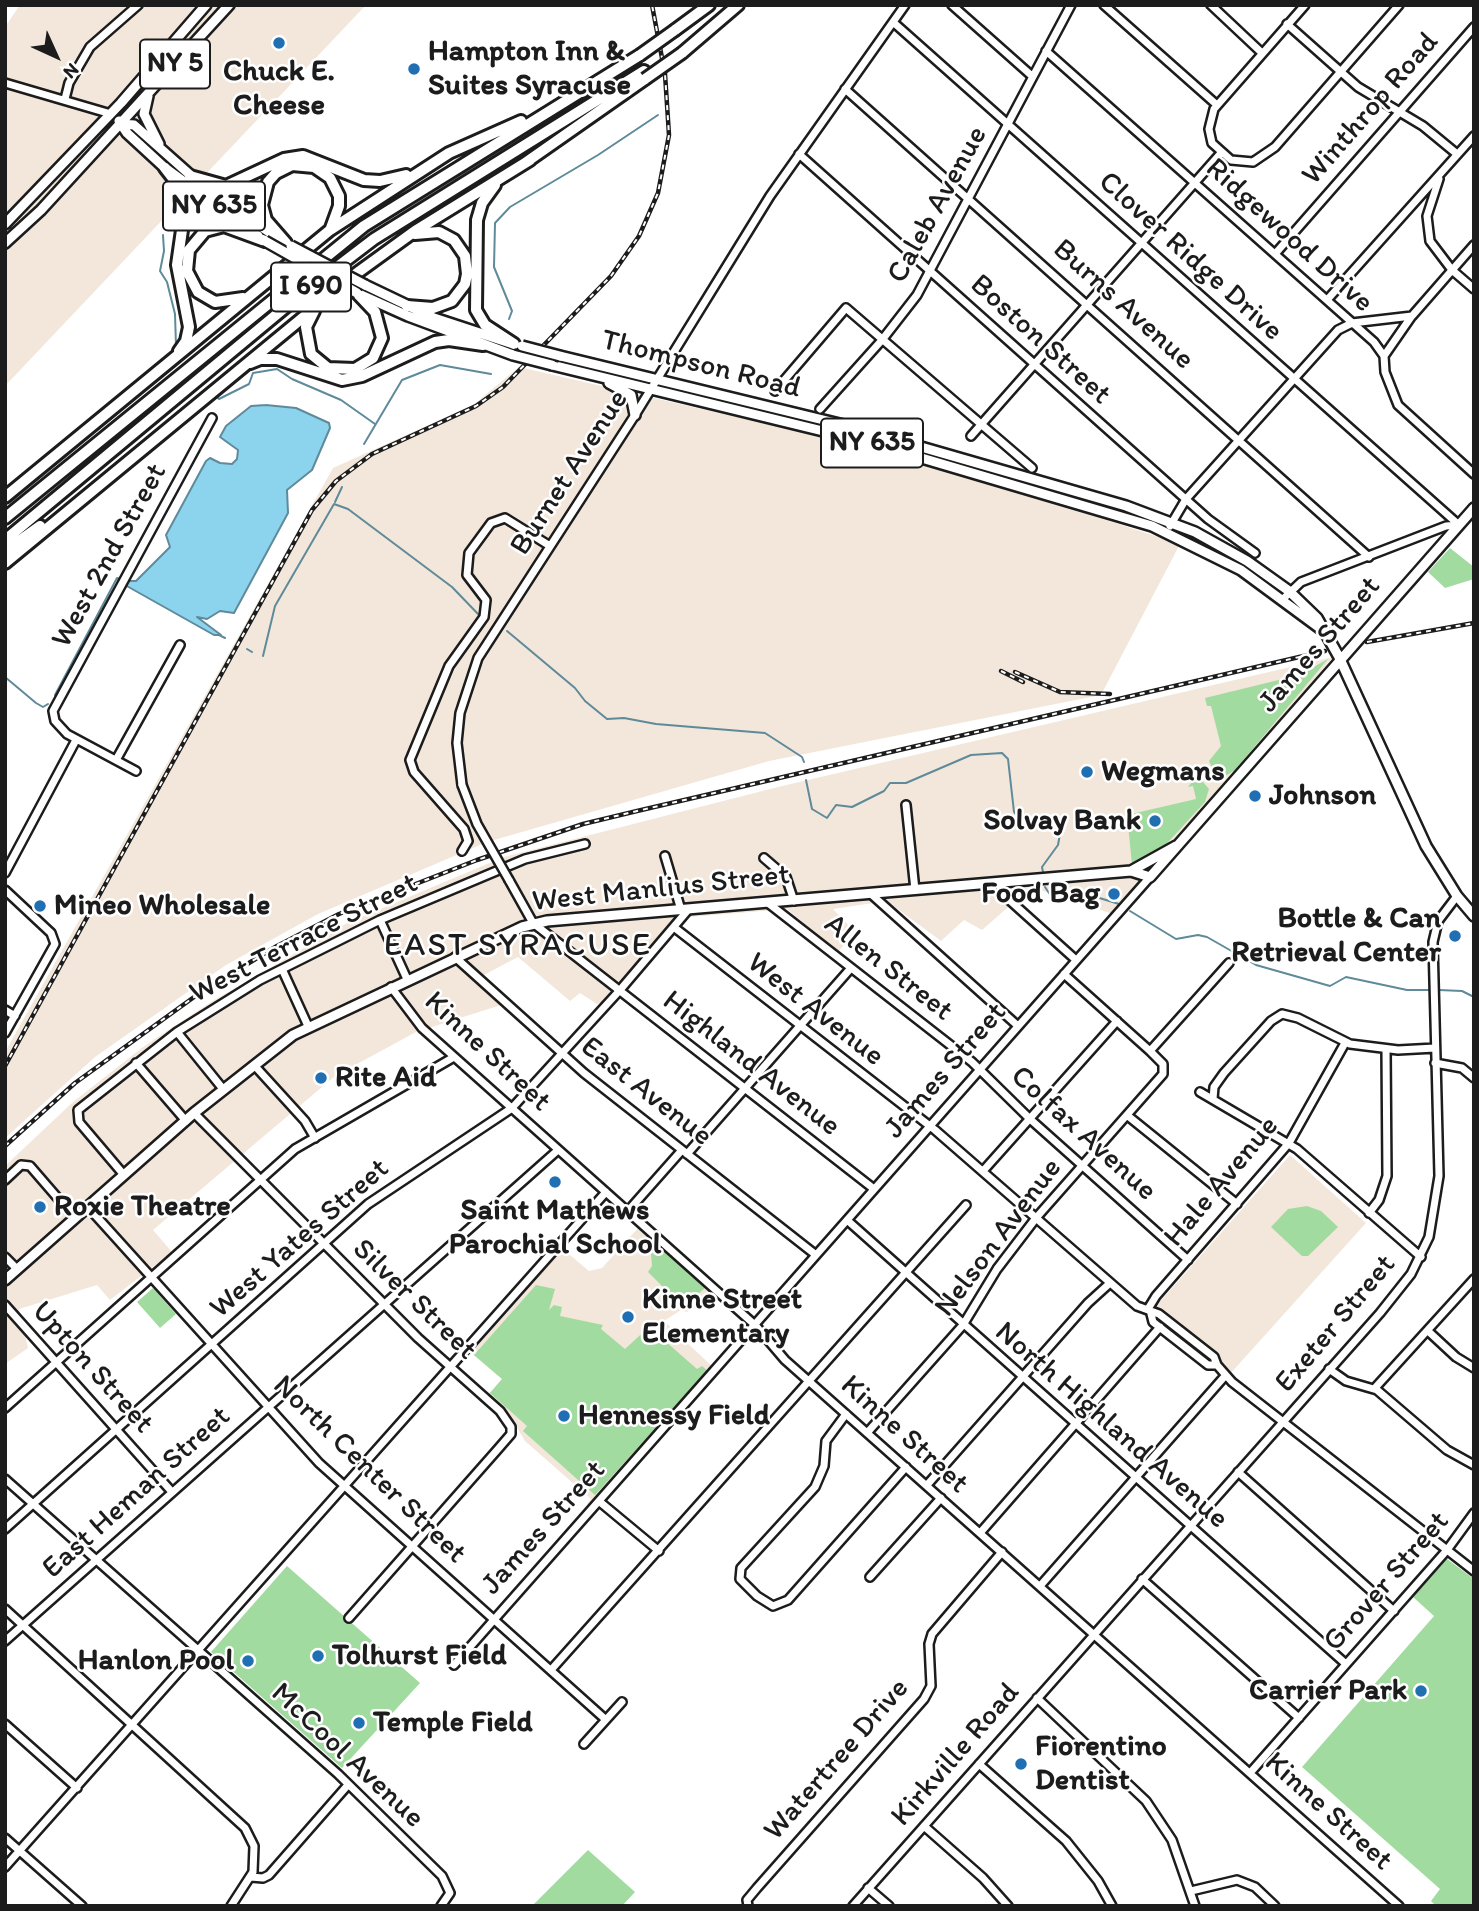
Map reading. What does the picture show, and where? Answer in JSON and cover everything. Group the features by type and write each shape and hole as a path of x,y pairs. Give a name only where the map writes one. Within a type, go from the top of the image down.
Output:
{"highway":[{"name":"I 690","path":"5,518 332,250 390,208 640,55 709,5"},
{"name":"I 690","path":"5,540 294,300 364,247 449,190 645,75 738,5"},
{"path":"516,348 485,325 476,310 477,220 490,190 645,75"},
{"path":"5,500 330,230 419,170 475,141 541,114"},
{"path":"190,176 226,186 294,156 316,159 364,180 380,181 419,170"},
{"path":"5,564 230,375 388,249 530,160"},
{"path":"289,245 266,219 262,205 268,182 276,173 292,165 314,167 330,178 335,186 338,212 330,230"},
{"path":"159,372 186,341 189,327 177,265 186,202 182,190 165,168"},
{"path":"263,285 234,301 215,302 198,292 190,282 187,265 195,240 212,228 233,228 265,241"},
{"path":"388,249 417,234 439,232 454,240 465,256 465,284 452,301 433,308 407,306"},
{"path":"322,301 308,318 305,339 320,364 346,371 365,365 378,349 382,338 380,320 361,289"},
{"path":"230,375 255,360 271,358 338,380 352,379 435,342 449,340 483,345"},
{"path":"5,551 103,483"}],"main road":[{"name":"NY 5","path":"5,243 41,210 118,120 206,5"},
{"name":"NY 5","path":"5,225 149,92 229,5"},
{"path":"149,92 144,114 164,151"},
{"name":"Thompson Road","path":"118,120 134,125 190,176 242,216 361,289 516,348 552,365 588,374 653,384 892,438 1172,522 1217,543 1289,591 1317,618 1340,659 1395,785 1426,846 1457,895 1474,916"},
{"name":"Thompson Road","path":"118,120 127,133 165,168 265,241 483,345 560,356 864,441 1168,532 1222,559 1321,629"},
{"path":"588,374 631,395 635,415"},
{"name":"James Street","path":"1150,877 1474,508"},
{"name":"West Manlius Street","path":"1131,871 1176,846"},
{"name":"West Manlius Street","path":"5,1280 194,1113 308,1026 533,923 1131,871 1150,877"},
{"path":"5,1273 18,1269"}],"street":[{"path":"65,99 69,83 90,47 138,5"},
{"name":"Burnet Avenue","path":"533,923 477,824 462,785 458,730 468,681 496,627 635,415 799,154 905,5"},
{"path":"951,5 1032,76"},
{"name":"Caleb Avenue","path":"820,409 882,340 917,295 1071,5"},
{"path":"1104,5 1217,105"},
{"path":"1211,5 1262,52"},
{"path":"1305,5 1217,105 1209,129 1212,143 1231,160 1246,163 1265,156 1399,5"},
{"name":"Clover Ridge Drive","path":"893,22 1459,525"},
{"path":"1287,24 1365,93 1430,132 1457,154"},
{"name":"Winthrop Road","path":"1275,254 1474,27"},
{"name":"Ridgewood Drive","path":"1046,51 1327,300 1384,356"},
{"name":"Thompson Road","path":"5,83 65,99 118,120"},
{"name":"Burns Avenue","path":"845,89 1369,557"},
{"path":"1327,300 1474,136"},
{"path":"971,436 1221,153"},
{"name":"Boston Street","path":"799,154 1186,499 1255,553"},
{"path":"1440,175 1429,208 1430,241 1452,270 1474,289"},
{"path":"1418,201 1429,208"},
{"path":"1474,245 1412,316 1384,356 1385,372 1398,405 1474,474"},
{"path":"775,391 846,308 1032,468"},
{"path":"1168,532 1186,499 1338,330 1352,323 1412,316"},
{"name":"West 2nd Street","path":"76,740 61,730 54,719 56,702 212,418"},
{"path":"462,851 468,841 464,829 414,772 410,760 449,666 484,617 486,600 471,583 467,565 471,548 497,520 505,518 550,546"},
{"path":"1282,600 1295,585 1446,526 1459,525"},
{"path":"116,760 180,645"},
{"path":"5,873 76,740 136,771"},
{"path":"906,805 915,890"},
{"name":"West Terrace Street","path":"124,1175 79,1122 77,1116 81,1106 177,1032 282,969 380,920 525,859 585,844"},
{"path":"665,856 685,910"},
{"path":"764,858 786,877 794,901"},
{"name":"James Street","path":"454,1665 1150,877"},
{"path":"998,883 1006,897 1076,960"},
{"path":"5,890 54,937 55,944 5,1033"},
{"path":"871,894 1018,1026"},
{"name":"Exeter Street","path":"1093,1634 1397,1294 1421,1257 1429,1237 1437,1199 1433,942 1438,921 1457,895"},
{"name":"Allen Street","path":"768,903 979,1069"},
{"name":"West Yates Street","path":"5,1529 378,1196 512,1108 675,928 685,910"},
{"path":"380,920 407,979"},
{"name":"Highland Avenue","path":"533,923 874,1189"},
{"name":"West Avenue","path":"675,928 983,1171 1136,1306 1159,1314 1186,1335 1214,1357 1225,1376 1474,1571"},
{"name":"East Avenue","path":"455,957 562,1055 816,1255"},
{"path":"1064,974 1150,1051 1228,963"},
{"path":"628,1211 745,1088 851,968"},
{"path":"282,969 308,1026"},
{"name":"Kinne Street","path":"391,987 422,1028 756,1326 778,1353 1399,1906"},
{"path":"5,1010 15,1016"},
{"path":"1213,1099 1214,1087 1224,1073 1279,1015 1293,1015 1345,1042 1386,1049 1435,1048"},
{"path":"983,1171 1116,1021"},
{"path":"177,1032 223,1089"},
{"name":"Hale Avenue","path":"1149,1311 1188,1260 1289,1143 1345,1042"},
{"path":"1370,1213 1379,1200 1387,1176 1386,1049"},
{"name":"Nelson Avenue","path":"867,1433 963,1325 998,1269 1036,1218 1128,1116 1164,1070 1163,1064 1150,1051"},
{"path":"5,1408 295,1149 454,1057"},
{"path":"136,1063 186,1121"},
{"path":"1435,1063 1462,1068 1474,1078"},
{"path":"254,1065 305,1121 315,1138"},
{"name":"Colfax Avenue","path":"979,1069 1030,1119 1188,1260"},
{"path":"1200,1093 1289,1143 1421,1257"},
{"name":"Silver Street","path":"194,1113 384,1304 509,1422 511,1430 498,1449 410,1545"},
{"path":"1128,1116 1237,1204"},
{"name":"East Heman Street","path":"5,1641 558,1150"},
{"path":"5,1180 21,1165 26,1164 75,1218"},
{"path":"5,1867 199,1653 606,1192"},
{"path":"551,1670 966,1205"},
{"name":"North Center Street","path":"88,1207 268,1407 346,1487 605,1719"},
{"name":"North Highland Avenue","path":"847,1220 1346,1664"},
{"path":"5,1258 18,1269"},
{"path":"1374,1389 1474,1279"},
{"path":"927,1485 1088,1303 1110,1283"},
{"name":"Upton Street","path":"5,1305 172,1492"},
{"path":"1149,1311 1153,1322 1208,1364 1217,1365"},
{"path":"980,1533 1160,1327"},
{"path":"1427,1331 1456,1357 1474,1368"},
{"path":"1329,1368 1346,1381 1374,1389 1460,1460 1474,1465"},
{"path":"1040,1586 1225,1376"},
{"path":"846,1414 826,1441 824,1466 815,1487 741,1568 743,1582 774,1606 788,1600 906,1467"},
{"path":"1238,1472 1394,1611"},
{"name":"McCool Avenue","path":"5,1479 338,1774 347,1786 442,1876 450,1893 441,1906"},
{"path":"870,1577 941,1498"},
{"path":"600,1502 659,1551"},
{"name":"Grover Street","path":"1250,1773 1447,1550 1474,1513"},
{"path":"349,1618 410,1545"},
{"name":"Watertree Drive","path":"748,1906 747,1900 759,1885 924,1699 931,1686 929,1644 932,1634 1002,1552"},
{"path":"1142,1579 1299,1718"},
{"path":"5,1609 245,1828 255,1854 251,1877 232,1906"},
{"name":"Kirkville Road","path":"853,1906 1093,1634"},
{"path":"1037,1698 1146,1801 1172,1840 1195,1906"},
{"path":"584,1744 622,1702"},
{"path":"5,1724 78,1788"},
{"path":"979,1764 1066,1841 1098,1881 1112,1906"},
{"path":"251,1877 263,1878 269,1875 347,1786"},
{"path":"924,1826 983,1878 1008,1906"},
{"path":"5,1838 82,1906"},
{"path":"1191,1891 1237,1880 1255,1887 1275,1906"},
{"path":"868,1888 889,1906"}],"shaded area":[{"path":"20,5 366,5 5,386 5,27"},
{"path":"519,367 819,436 1054,503 1180,544 1101,695 769,761 487,842 318,914 226,965 95,1057 5,1138 5,1052 333,468 473,405"},
{"path":"1333,657 1116,915 1031,887 982,930 964,920 941,941 887,901 833,909 855,932 838,952 787,909 689,917 616,1002 597,1004 580,993 570,1001 518,957 482,976 501,1005 416,1032 335,1076 153,1230 172,1252 110,1300 97,1285 19,1309 28,1348 5,1364 5,1166 73,1102 143,1047 211,1002 347,923 504,857 778,787"},
{"path":"1290,1155 1366,1223 1230,1374 1155,1316 1156,1306"},
{"path":"640,1226 714,1292 687,1312 681,1310 664,1321 716,1370 589,1507 587,1504 591,1499 525,1441 510,1416 487,1396 502,1379 471,1353 563,1249 589,1271 602,1268"}],"green space":[{"path":"1450,548 1474,567 1474,579 1445,588 1428,572"},
{"path":"1328,659 1235,770 1224,777 1213,770 1209,761 1221,746 1211,706 1207,706 1205,698 1299,675"},
{"path":"1192,782 1203,782 1209,789 1205,802 1159,852 1132,864 1127,815 1196,799 1193,786 1188,787"},
{"path":"1307,1206 1321,1211 1338,1227 1308,1256 1302,1256 1271,1227 1288,1209"},
{"path":"656,1248 661,1248 705,1288 697,1295 671,1295 648,1272 652,1266 651,1254"},
{"path":"536,1285 555,1289 549,1310 554,1305 562,1307 560,1316 603,1325 601,1329 625,1349 649,1327 697,1369 702,1366 710,1373 705,1373 595,1495 523,1431 527,1426 490,1393 502,1379 474,1355"},
{"path":"153,1288 176,1314 160,1328 137,1302"},
{"name":"Carrier Park","path":"1447,1559 1474,1579 1474,1906 1436,1906 1431,1901 1440,1889 1302,1767 1434,1616 1413,1597"},
{"path":"287,1566 420,1683 342,1768 211,1652"},
{"path":"588,1850 635,1892 622,1906 532,1906"}],"water":[{"path":"251,406 296,408 329,423 330,428 312,470 287,490 288,513 234,613 220,611 207,619 197,617 221,635 214,635 125,585 127,581 136,581 170,547 166,535 206,461 210,458 220,463 232,464 237,459 238,450 220,437 226,426"}],"waterway":[{"path":"509,319 512,311 494,267 495,223 510,207 598,155 658,115"},
{"path":"163,235 164,251 160,271 167,282 175,314 176,346"},
{"path":"364,444 402,380 440,365 491,374"},
{"path":"217,397 219,399 249,384 253,373 277,369 292,379 341,400 375,424"},
{"path":"335,502 342,487"},
{"path":"263,656 275,606 334,504 348,509 452,587 479,615"},
{"path":"55,695 117,578 120,579"},
{"path":"507,631 575,688 585,701 607,719 624,718 656,724 765,733 802,757 804,762"},
{"path":"219,635 225,638"},
{"path":"247,649 252,652"},
{"path":"5,677 36,703 43,707 48,704"},
{"path":"806,780 812,809 827,818 836,805 852,807 884,791 890,783 906,783 971,755 1002,753 1008,759 1014,812 1021,821 1055,826 1060,834 1058,845 1042,867 1043,872"},
{"path":"1045,887 1051,896 1080,892 1119,904"},
{"path":"1130,911 1176,939 1198,935 1207,937 1256,965 1330,986 1346,977 1407,990 1429,990"},
{"path":"1439,990 1462,991 1474,997"}],"railway":[{"path":"5,1066 312,510 336,481 372,454 476,406 503,387 611,276 639,236 658,193 669,135 665,74 652,5"},
{"path":"1367,642 1474,623"},
{"path":"5,1146 75,1083 201,992 277,946 339,914 477,860 583,824 1325,651"},
{"path":"1001,671 1023,682"},
{"path":"1015,672 1060,692 1110,694"}],"place":[{"name":"Chuck E. Cheese","path":"279,43"},
{"name":"Hampton Inn & Suites Syracuse","path":"414,69"},
{"name":"Wegmans","path":"1087,772"},
{"name":"Johnson","path":"1255,796"},
{"name":"Solvay Bank","path":"1155,821"},
{"name":"Food Bag","path":"1114,894"},
{"name":"Mineo Wholesale","path":"40,906"},
{"name":"Bottle & Can Retrieval Center","path":"1455,936"},
{"name":"Rite Aid","path":"321,1078"},
{"name":"Saint Mathews Parochial School","path":"555,1182"},
{"name":"Roxie Theatre","path":"40,1207"},
{"name":"Kinne Street Elementary","path":"628,1317"},
{"name":"Hennessy Field","path":"564,1416"},
{"name":"Tolhurst Field","path":"318,1656"},
{"name":"Hanlon Pool","path":"248,1661"},
{"name":"Carrier Park","path":"1421,1691"},
{"name":"Temple Field","path":"359,1723"},
{"name":"Fiorentino Dentist","path":"1021,1764"}],"district":[{"name":"EAST SYRACUSE","path":"518,947"}]}
